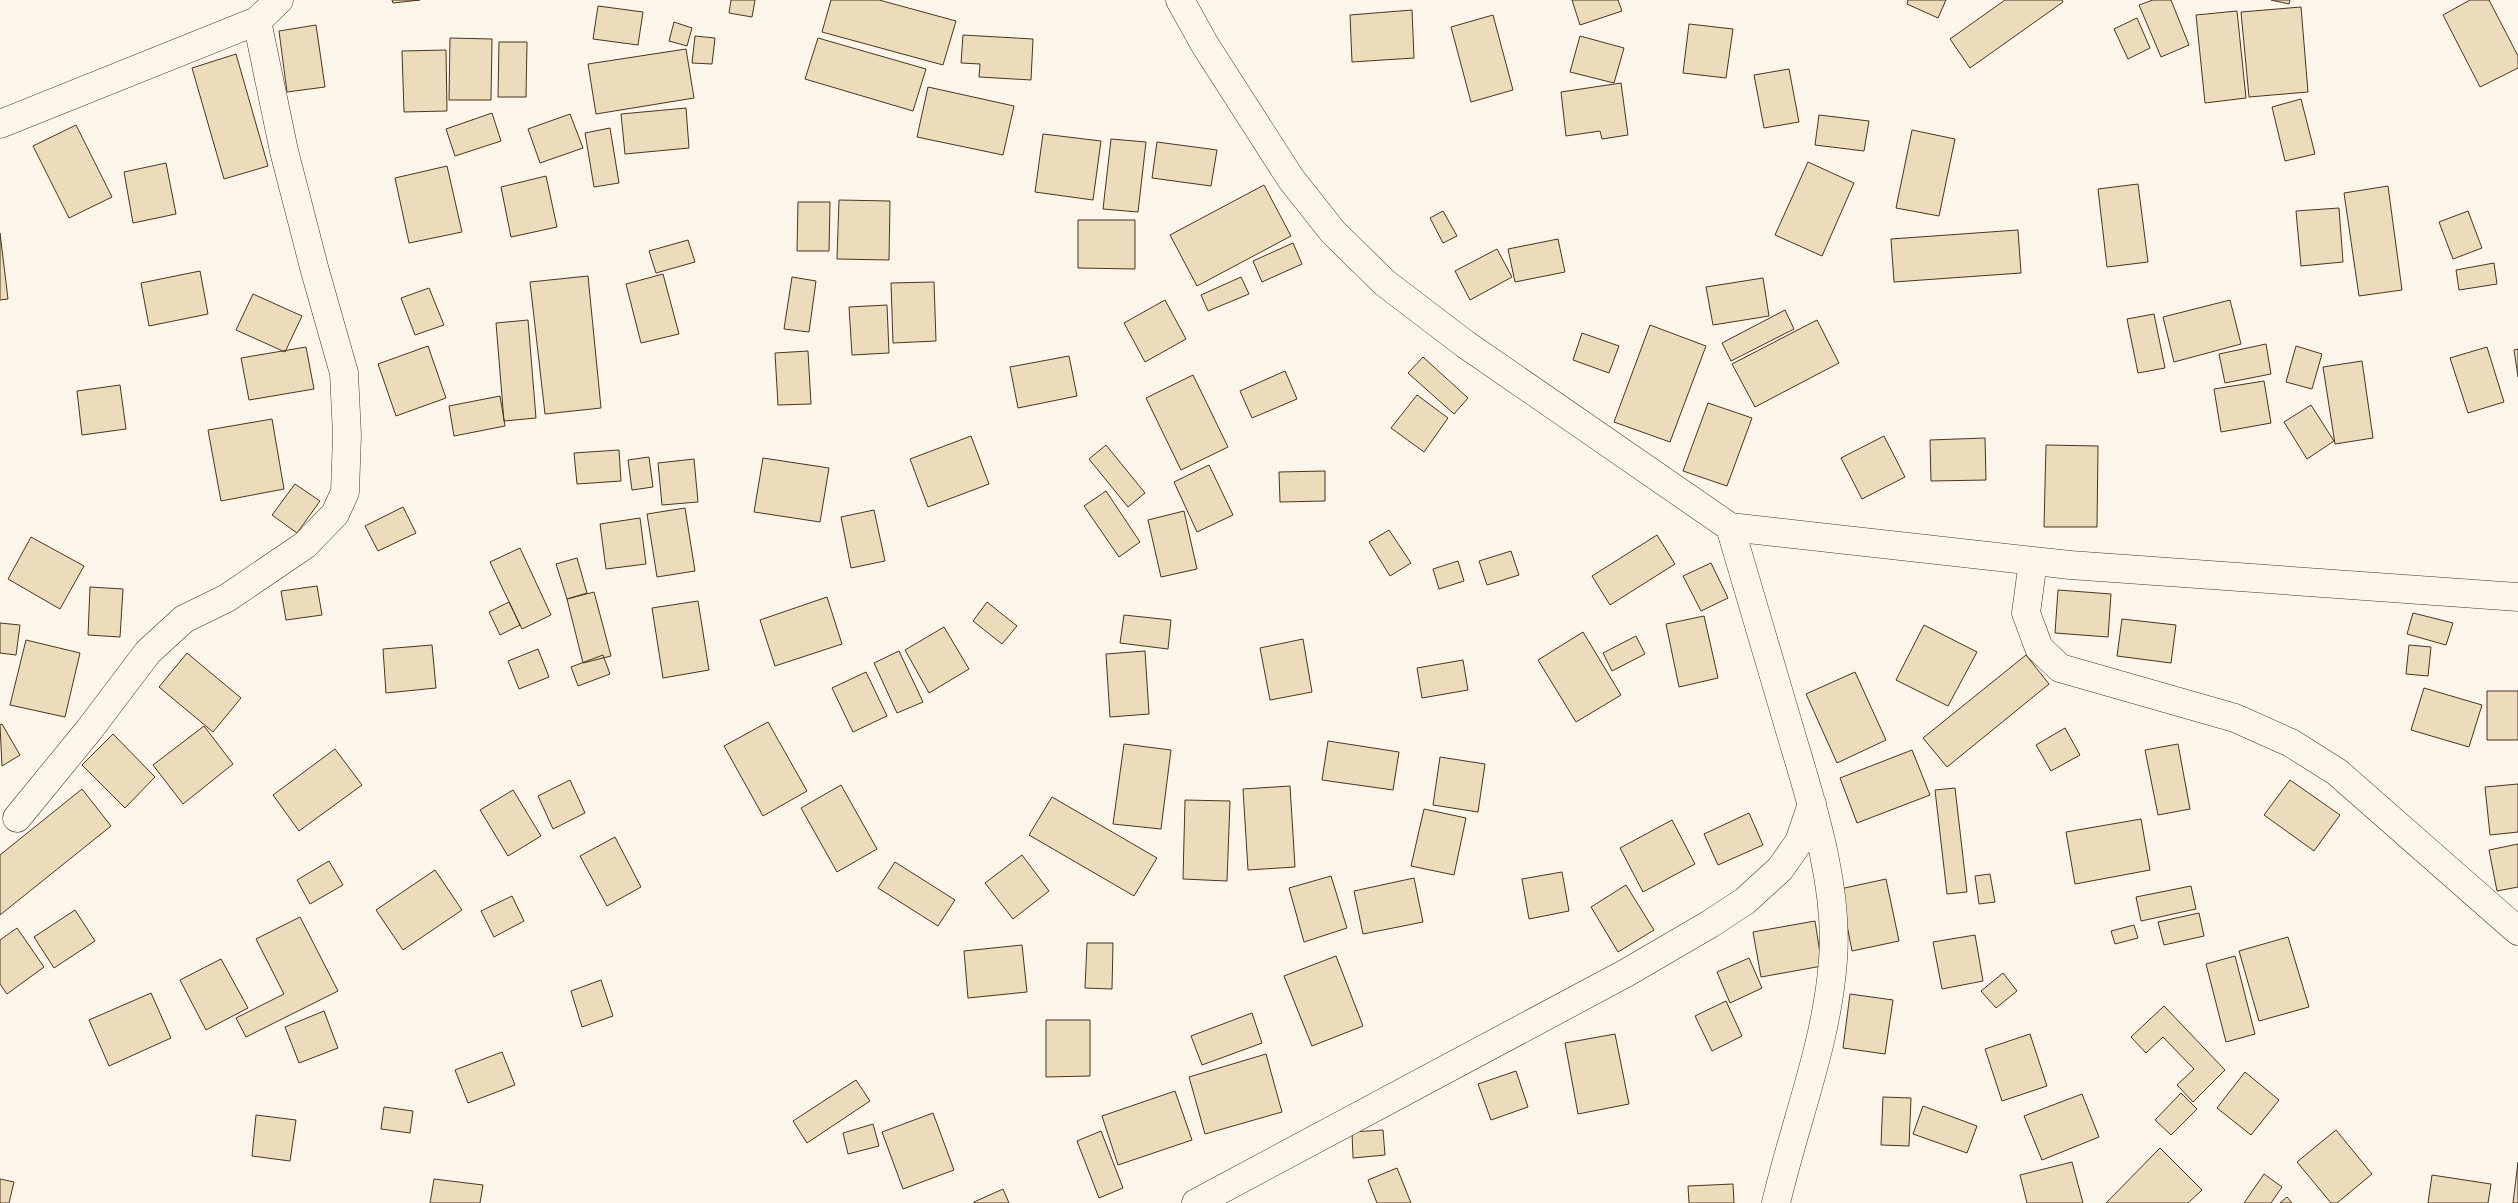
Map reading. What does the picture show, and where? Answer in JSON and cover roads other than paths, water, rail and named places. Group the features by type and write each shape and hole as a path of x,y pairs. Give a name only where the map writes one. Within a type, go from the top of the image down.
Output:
{"street":[{"path":"0,124 257,21 278,0"},
{"path":"1180,0 1205,45 1291,179 1333,232 1385,283 1465,344 1730,527 2033,561 2518,597"},
{"path":"18,818 89,730 148,652 184,619 226,598 305,545 334,514 345,492 347,435 344,373 284,151 257,21"},
{"path":"1730,527 1812,804 1825,858 1831,905 1834,958 1826,1022 1776,1203"},
{"path":"2033,561 2026,613 2039,648 2060,668 2235,718 2291,743 2338,772 2518,931"},
{"path":"1196,1203 1626,973 1710,924 1745,901 1780,869 1799,842 1812,804"}]}
